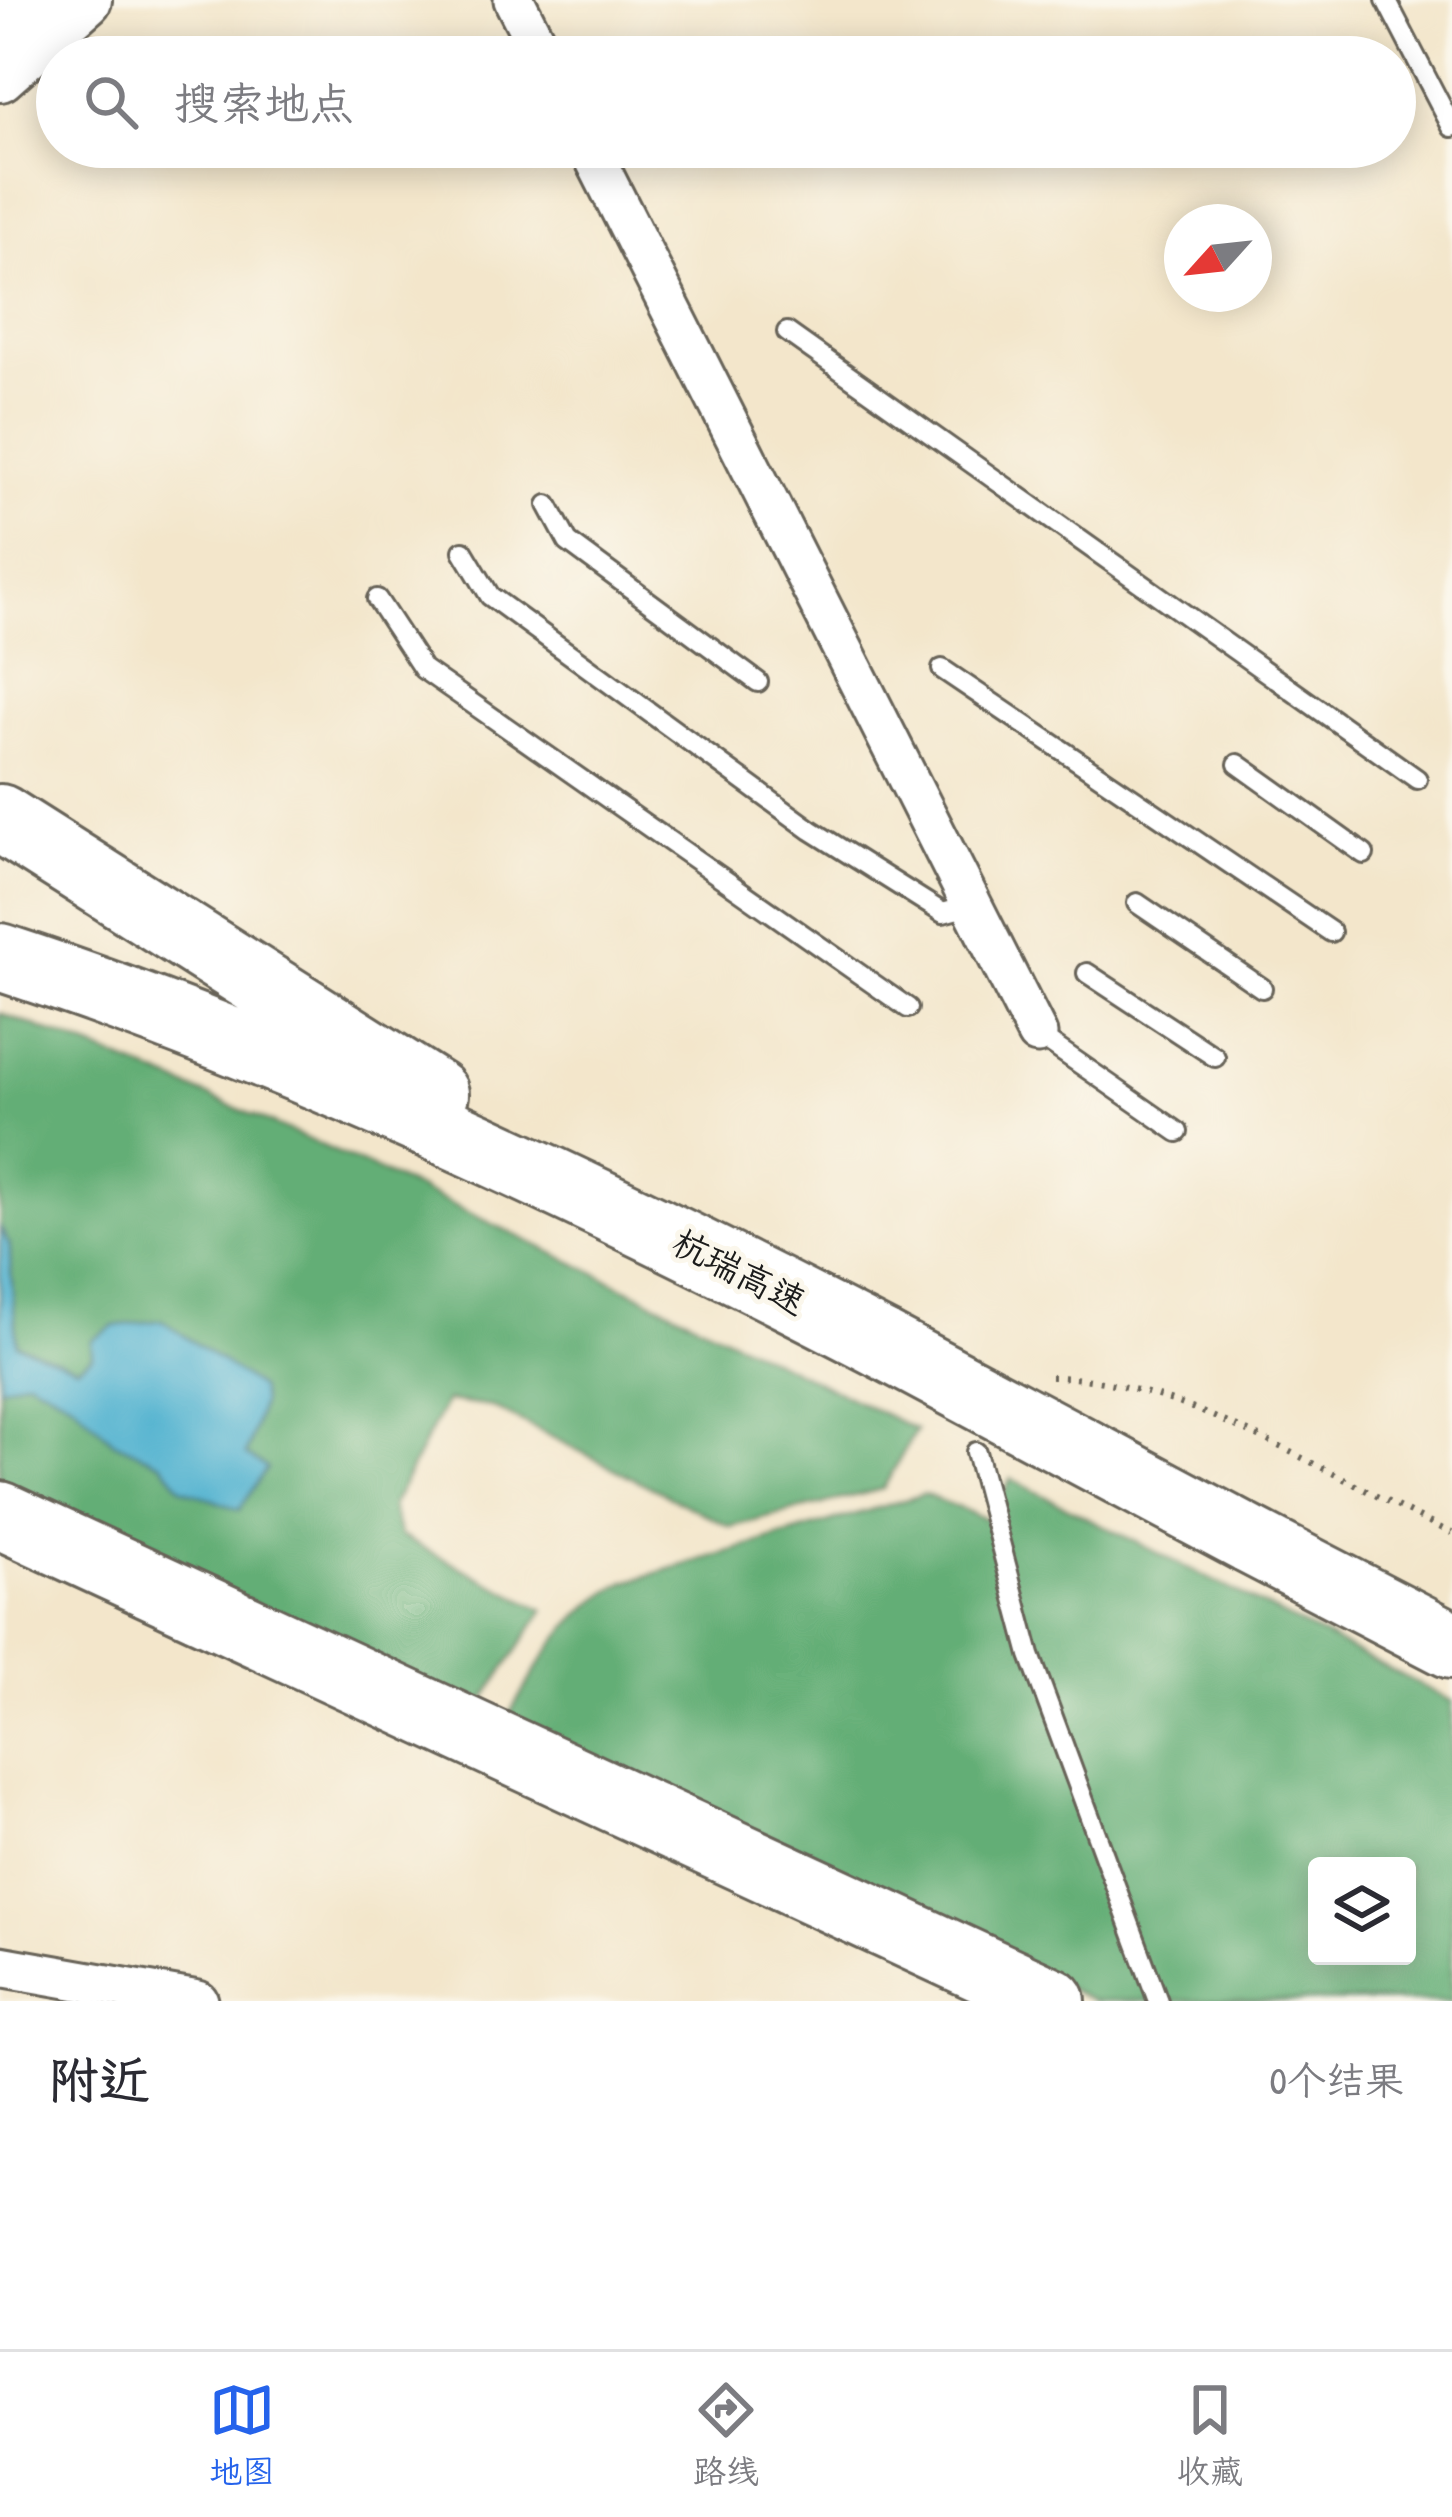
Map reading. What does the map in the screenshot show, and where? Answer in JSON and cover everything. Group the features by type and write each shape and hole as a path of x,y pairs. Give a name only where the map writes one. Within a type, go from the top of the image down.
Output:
{"highway":[{"path":"0,22 25,0"},
{"path":"0,818 637,1218"},
{"name":"杭瑞高速","path":"0,957 375,1103 637,1218 1452,1645"},
{"path":"0,1518 1052,2001"}],"street":[{"path":"46,36 87,0"},
{"path":"514,0 532,36"},
{"path":"0,77 36,45"},
{"path":"600,168 893,740 1037,1034"},
{"path":"0,1966 198,2001"}],"lane":[{"path":"1386,0 1405,36"},
{"path":"1416,58 1452,127"},
{"path":"787,332 1417,779"},
{"path":"548,505 568,542 758,682"},
{"path":"463,551 490,596 811,830 943,913 972,905"},
{"path":"376,599 423,669 908,1008"},
{"path":"942,669 1331,932"},
{"path":"1238,764 1364,854"},
{"path":"1137,903 1262,988"},
{"path":"1087,973 1215,1057"},
{"path":"1037,1034 1178,1132"},
{"path":"976,1452 1030,1655 1158,2001"},
{"path":"0,1518 1033,2001"}],"path":[{"path":"1035,1377 1093,1377 1185,1406 1452,1533"}],"green space":[{"path":"0,1013 348,1157 916,1430 883,1489 730,1527 492,1407 446,1401 391,1507 400,1536 544,1610 478,1709 0,1485"},
{"path":"1011,1479 1452,1701 1452,2001 1094,2001 505,1721 570,1625 626,1582 924,1494 989,1520"}],"water":[{"path":"0,1227 9,1245 17,1344 77,1367 92,1356 91,1341 114,1326 162,1320 259,1388 262,1401 246,1455 267,1468 239,1510 182,1488 161,1463 114,1442 73,1403 27,1379 0,1387"}]}
